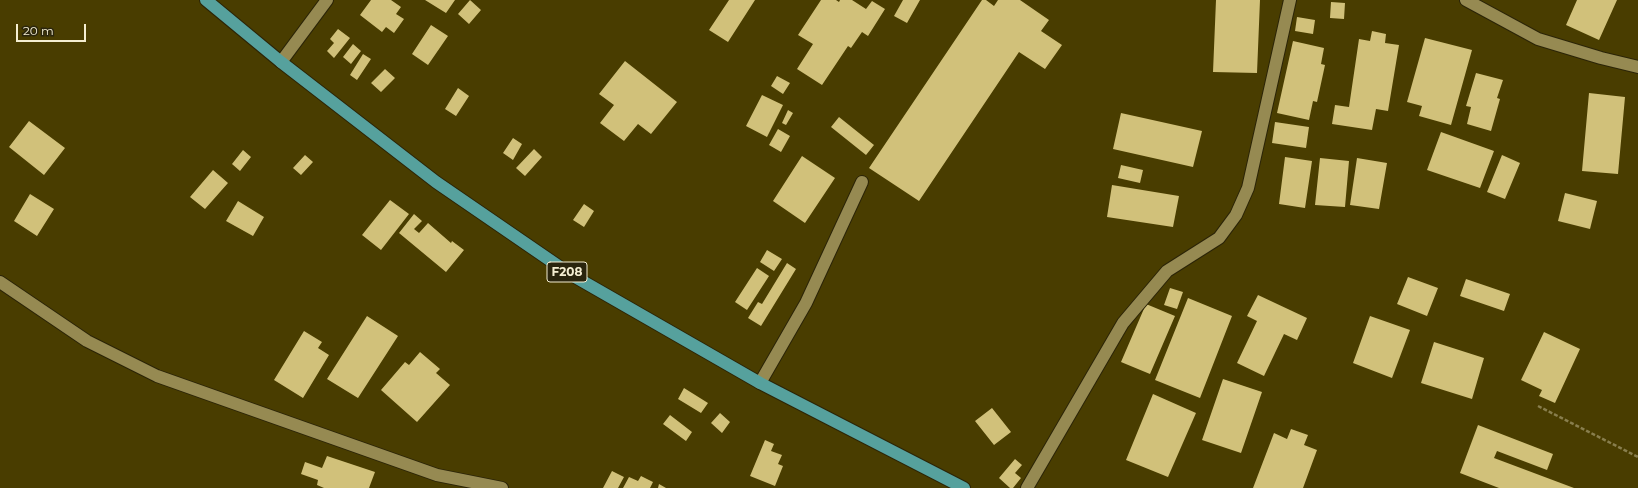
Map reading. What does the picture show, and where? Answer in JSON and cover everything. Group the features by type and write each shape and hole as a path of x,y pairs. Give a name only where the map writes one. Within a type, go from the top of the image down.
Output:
{"main road":[{"name":"F208","path":"206,0 281,62 436,182 570,274 760,383 964,488"}],"street":[{"path":"281,62 327,0"},
{"path":"1027,488 1123,323 1167,271 1219,238 1236,215 1248,188 1290,0"},
{"path":"1466,0 1538,39 1601,58 1638,67"},
{"path":"760,383 806,302 862,182"},
{"path":"0,282 87,341 157,376 437,475 502,488"}],"path":[{"path":"1538,406 1638,457"}],"building":[{"path":"371,0 391,0 401,7 396,14 404,19 394,33 386,27 382,32 360,15"},
{"path":"425,0 455,0 446,13"},
{"path":"470,0 481,10 469,24 458,14"},
{"path":"729,0 755,0 728,42 709,30"},
{"path":"821,0 836,0 839,2 840,0 852,0 866,9 872,1 885,9 868,36 862,32 851,48 848,46 822,85 797,69 813,44 798,35"},
{"path":"903,0 920,0 907,23 894,16"},
{"path":"982,0 986,0 994,6 998,0 1020,0 1049,20 1041,31 1062,45 1045,69 1019,52 919,201 869,168"},
{"path":"1216,0 1260,0 1257,73 1213,72"},
{"path":"1577,0 1617,0 1599,40 1566,25"},
{"path":"1331,2 1345,3 1344,19 1330,18"},
{"path":"1297,17 1315,20 1313,34 1295,31"},
{"path":"431,25 448,36 428,65 412,54"},
{"path":"338,29 350,38 334,58 327,51 334,43 330,39"},
{"path":"1372,31 1386,34 1385,43 1399,45 1388,111 1376,109 1372,130 1332,124 1335,105 1349,107 1359,39 1370,41"},
{"path":"1425,38 1472,50 1451,125 1419,116 1422,106 1407,102"},
{"path":"1293,41 1324,48 1321,64 1325,65 1317,102 1313,101 1309,120 1277,113"},
{"path":"353,44 361,51 351,64 343,57"},
{"path":"363,54 371,59 357,80 350,75"},
{"path":"625,61 677,102 651,134 638,124 624,141 600,123 614,105 599,94"},
{"path":"385,69 395,78 381,92 371,83"},
{"path":"1476,73 1503,80 1497,98 1500,99 1491,131 1467,124 1471,107 1466,106"},
{"path":"777,76 790,83 783,94 771,86"},
{"path":"458,88 469,96 456,116 445,109"},
{"path":"1589,93 1625,97 1618,174 1582,171"},
{"path":"762,95 783,105 767,137 746,126"},
{"path":"788,110 793,113 786,125 782,123"},
{"path":"1121,113 1202,131 1193,167 1113,149"},
{"path":"839,117 874,145 866,155 831,127"},
{"path":"29,121 65,148 44,175 9,147"},
{"path":"1275,122 1309,127 1306,148 1272,143"},
{"path":"778,129 790,136 781,152 769,145"},
{"path":"1441,132 1494,151 1480,188 1427,170"},
{"path":"513,138 522,144 513,160 503,153"},
{"path":"534,149 542,157 525,176 516,168"},
{"path":"243,150 251,157 240,171 232,164"},
{"path":"305,155 313,162 301,175 293,168"},
{"path":"1502,155 1520,163 1505,199 1487,192"},
{"path":"802,156 835,178 805,223 773,201"},
{"path":"1285,157 1312,161 1305,208 1279,204"},
{"path":"1320,158 1349,161 1345,207 1315,205"},
{"path":"1357,158 1387,163 1379,209 1350,205"},
{"path":"1121,165 1143,170 1140,183 1118,178"},
{"path":"213,170 228,183 205,209 190,197"},
{"path":"1112,185 1179,196 1173,227 1107,217"},
{"path":"1565,193 1597,201 1590,229 1558,221"},
{"path":"30,194 54,209 37,236 14,221"},
{"path":"390,200 409,214 381,250 362,235"},
{"path":"238,201 264,217 253,236 226,221"},
{"path":"584,204 594,211 584,227 573,220"},
{"path":"414,214 422,221 414,229 419,233 428,223 451,243 452,241 464,250 446,272 399,233"},
{"path":"767,250 782,259 774,271 760,262"},
{"path":"787,263 796,269 761,326 748,318 758,302 762,304"},
{"path":"757,268 769,276 747,310 735,302"},
{"path":"1408,277 1438,288 1427,316 1397,304"},
{"path":"1466,279 1510,294 1504,311 1460,296"},
{"path":"1170,288 1183,292 1177,309 1164,305"},
{"path":"1258,295 1307,318 1297,340 1284,334 1264,376 1237,363 1257,321 1247,316"},
{"path":"1188,298 1232,316 1200,398 1155,380"},
{"path":"1146,304 1175,316 1150,374 1121,362"},
{"path":"367,316 398,336 358,398 327,379"},
{"path":"1370,316 1410,330 1392,378 1353,363"},
{"path":"304,331 322,342 318,348 329,355 303,398 274,380"},
{"path":"1544,332 1580,349 1555,403 1539,396 1542,390 1521,380"},
{"path":"1434,342 1484,358 1472,399 1421,383"},
{"path":"420,352 440,369 436,373 450,385 417,422 381,390 405,362 409,365"},
{"path":"1223,379 1262,392 1241,453 1202,440"},
{"path":"684,388 708,403 701,413 678,399"},
{"path":"1153,394 1196,413 1168,477 1126,460"},
{"path":"992,408 1011,432 994,445 975,421"},
{"path":"720,413 730,422 722,433 711,423"},
{"path":"670,415 692,432 686,441 663,424"},
{"path":"1478,425 1553,454 1547,470 1497,451 1494,458 1574,488 1499,488 1460,473"},
{"path":"1291,429 1308,435 1304,445 1317,450 1303,488 1253,488 1274,433 1287,439"},
{"path":"765,440 774,444 771,451 782,455 778,464 783,466 775,486 750,476"},
{"path":"327,456 375,472 369,488 324,488 317,485 318,480 301,474 305,462 322,468"},
{"path":"1015,459 1022,465 1015,473 1021,478 1013,488 1010,488 999,478"},
{"path":"612,471 624,477 618,488 603,488"},
{"path":"641,476 653,482 650,488 623,488 629,477 638,481"},
{"path":"659,484 666,488 658,488"}]}
